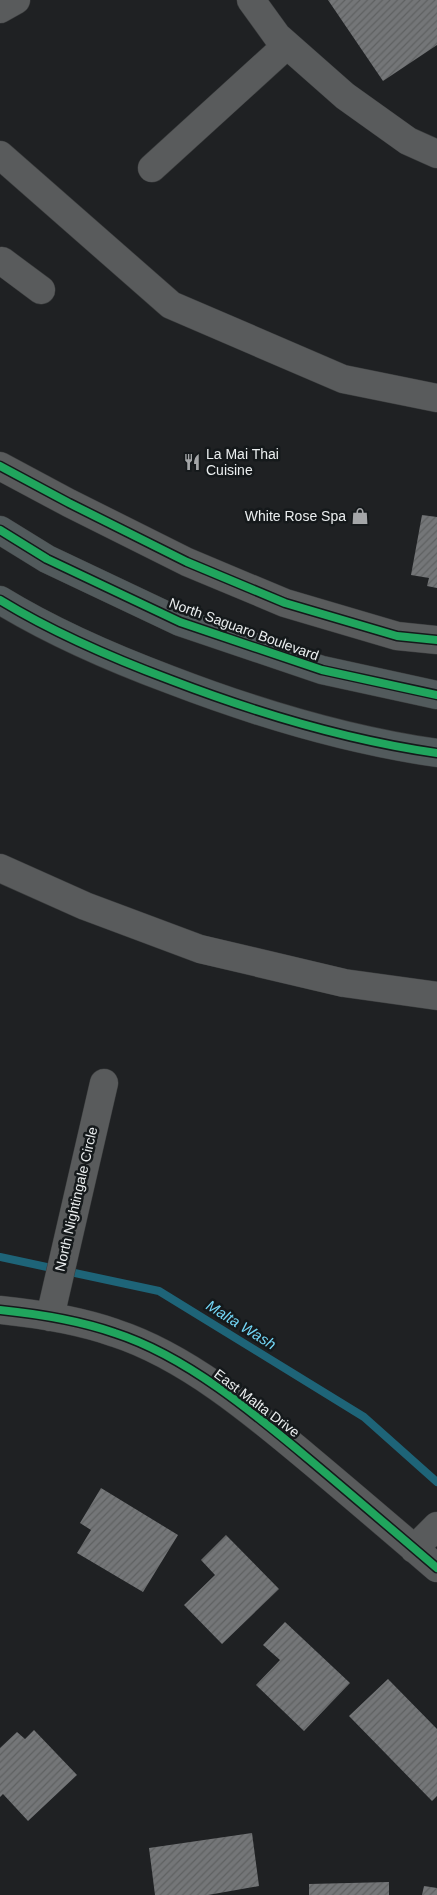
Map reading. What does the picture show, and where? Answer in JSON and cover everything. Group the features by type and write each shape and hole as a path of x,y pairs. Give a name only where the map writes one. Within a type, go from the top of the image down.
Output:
{"main road":[{"name":"North Saguaro Boulevard","path":"0,530 47,559 180,622 322,670 437,694"},
{"path":"0,600 102,654 238,706 378,745 437,753"}],"street":[{"path":"0,8 16,0"},
{"path":"251,0 276,36 374,118 408,141 437,154"},
{"path":"152,168 287,45"},
{"path":"0,155 171,305 343,379 437,398"},
{"path":"0,263 2,261 40,290"},
{"path":"0,466 187,562 285,603 397,636 437,640"},
{"path":"0,868 85,906 200,948 344,983 437,996"},
{"name":"North Nightingale Circle","path":"50,1317 104,1083"},
{"name":"East Malta Drive","path":"0,1310 50,1317 116,1333 168,1357 207,1380 270,1426 437,1568"},
{"path":"414,1549 437,1526"}],"building":[{"path":"328,0 437,0 437,45 383,81"},
{"path":"422,515 437,517 437,588 427,586 429,578 411,575"},
{"path":"101,1488 178,1535 143,1592 77,1553 91,1530 80,1523"},
{"path":"226,1535 279,1589 222,1644 184,1605 215,1575 201,1560"},
{"path":"285,1622 350,1683 304,1731 256,1685 280,1660 263,1645"},
{"path":"388,1679 437,1729 437,1796 432,1801 349,1716"},
{"path":"34,1730 77,1775 28,1821 3,1794 0,1797 0,1748 17,1732 25,1739"},
{"path":"252,1833 259,1886 208,1895 155,1895 149,1848"},
{"path":"389,1882 389,1895 309,1895 309,1884"},
{"path":"424,1886 437,1888 437,1895 422,1895"}],"waterway":[{"name":"Malta Wash","path":"0,1257 159,1291 364,1417 437,1482"}],"cycle path":[{"path":"0,466 187,562 285,603 397,636 437,640"},
{"path":"0,530 47,559 180,622 322,670 437,695"},
{"path":"0,600 41,623 127,663 236,704 336,733 437,753"},
{"path":"0,1310 29,1313 87,1324 141,1343 168,1356 242,1405 437,1568"}],"place":[{"name":"La Mai Thai Cuisine","path":"192,462"},
{"name":"White Rose Spa","path":"360,516"}]}
